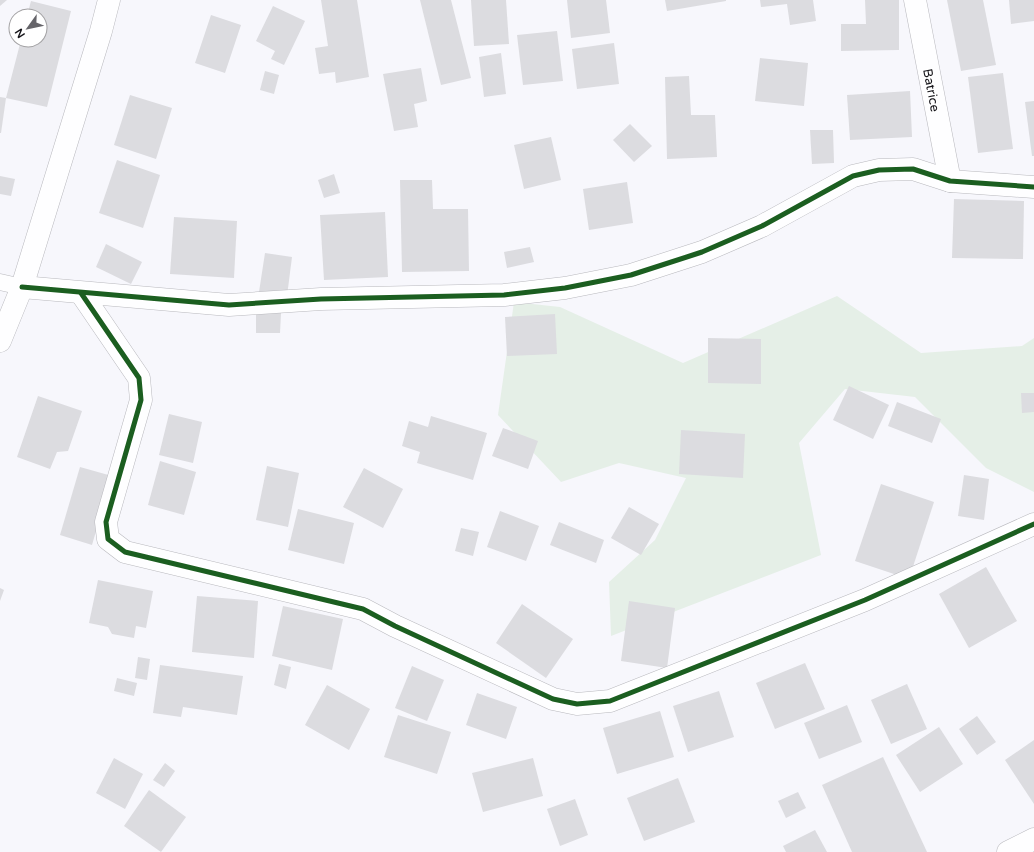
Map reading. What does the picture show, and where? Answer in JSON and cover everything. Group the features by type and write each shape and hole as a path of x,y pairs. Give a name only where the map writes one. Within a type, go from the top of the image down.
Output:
{"street":[{"path":"0,341 22,287 101,31 109,0"},
{"name":"Batrice","path":"915,0 950,181"},
{"path":"22,287 229,305 321,299 504,295 565,288 631,275 702,252 762,226 853,176 879,170 913,169 950,181 1034,187"},
{"path":"81,293 139,378 141,400 106,522 108,539 125,552 363,609 395,626 553,699 577,704 610,701 865,600 1034,524"},
{"path":"1008,852 1034,839"}],"lane":[{"path":"0,282 22,287"}],"shaded area":[{"path":"837,296 921,353 1022,346 1034,338 1034,492 986,468 915,397 845,389 799,443 821,555 611,636 609,582 655,540 686,478 619,463 561,482 498,415 514,302 560,307 683,363"}],"building":[{"path":"0,0 7,0 0,6"},
{"path":"321,0 357,0 369,77 336,83 335,72 319,74 315,48 328,46"},
{"path":"420,0 451,0 471,78 441,85"},
{"path":"471,0 506,0 509,44 474,46"},
{"path":"567,0 606,0 610,33 571,38"},
{"path":"665,0 726,0 726,1 667,11"},
{"path":"760,0 813,0 816,21 790,25 787,4 761,7"},
{"path":"865,0 899,0 899,50 841,51 841,24 866,24"},
{"path":"947,0 983,0 996,65 961,71"},
{"path":"1009,0 1034,0 1034,21 1011,24"},
{"path":"31,1 71,11 47,107 6,98 19,48 48,48 48,8 29,8"},
{"path":"273,6 305,21 284,65 271,59 275,51 256,41"},
{"path":"211,15 241,25 225,73 195,63"},
{"path":"557,31 563,81 523,85 517,35"},
{"path":"614,43 619,84 577,89 572,49"},
{"path":"501,53 506,94 484,97 479,57"},
{"path":"760,58 808,63 804,106 755,101"},
{"path":"421,68 427,101 414,104 418,127 394,131 383,74"},
{"path":"265,71 279,75 274,94 260,90"},
{"path":"1003,73 1013,149 978,153 968,77"},
{"path":"689,76 691,115 715,115 717,157 667,159 665,77"},
{"path":"910,91 912,137 850,140 847,95"},
{"path":"130,95 172,108 156,159 114,145"},
{"path":"0,97 6,98 1,133 0,133"},
{"path":"1034,101 1034,156 1032,156 1025,102"},
{"path":"630,124 652,146 634,162 613,140"},
{"path":"810,130 833,130 834,163 812,164"},
{"path":"551,137 561,180 524,189 514,145"},
{"path":"117,160 160,175 143,228 99,213"},
{"path":"334,174 340,193 324,198 318,180"},
{"path":"0,176 15,179 11,196 0,194"},
{"path":"400,180 432,180 433,209 468,209 469,271 402,272"},
{"path":"627,182 633,223 589,230 583,189"},
{"path":"954,199 1024,201 1023,259 952,258"},
{"path":"385,212 388,277 324,280 320,215"},
{"path":"174,217 237,221 234,278 170,274"},
{"path":"106,244 142,262 131,284 96,267"},
{"path":"530,247 534,262 507,268 504,252"},
{"path":"265,253 292,257 287,296 259,292"},
{"path":"256,312 281,313 280,333 256,333"},
{"path":"555,314 557,354 507,356 505,317"},
{"path":"708,338 761,339 761,384 708,383"},
{"path":"849,386 889,405 873,439 833,420"},
{"path":"1021,393 1034,393 1034,412 1022,413"},
{"path":"38,396 82,411 68,451 57,452 50,469 17,457"},
{"path":"897,402 941,419 932,443 888,426"},
{"path":"169,414 202,422 193,463 159,455"},
{"path":"431,416 487,433 473,480 417,463 420,452 402,446 409,421 428,427"},
{"path":"503,428 538,441 528,469 492,456"},
{"path":"681,430 745,434 743,478 679,474"},
{"path":"160,461 196,472 184,515 148,505"},
{"path":"267,466 299,473 288,527 256,520"},
{"path":"80,467 112,476 92,545 60,535"},
{"path":"364,468 403,489 383,528 343,507"},
{"path":"964,475 989,479 984,520 958,516"},
{"path":"881,484 934,502 909,579 855,561"},
{"path":"629,507 659,524 641,555 611,538"},
{"path":"298,509 354,523 344,564 288,550"},
{"path":"500,511 539,526 526,561 487,547"},
{"path":"559,522 604,540 596,563 550,545"},
{"path":"461,528 479,532 473,556 455,551"},
{"path":"986,567 1017,621 969,648 939,594"},
{"path":"98,580 153,591 146,628 136,626 134,638 112,634 108,627 89,623"},
{"path":"0,588 4,590 0,601"},
{"path":"197,596 258,601 254,658 192,652"},
{"path":"629,601 675,608 667,668 621,661"},
{"path":"522,604 573,639 546,678 496,643"},
{"path":"283,606 343,619 332,670 272,656"},
{"path":"138,657 150,659 147,680 135,678"},
{"path":"805,663 825,709 775,729 756,683"},
{"path":"279,664 291,667 286,689 274,685"},
{"path":"160,665 243,676 237,715 183,707 181,717 153,713"},
{"path":"412,666 444,680 427,721 395,708"},
{"path":"117,678 137,683 134,696 114,691"},
{"path":"907,684 927,729 891,744 871,700"},
{"path":"327,685 370,709 349,750 305,725"},
{"path":"719,691 734,737 688,752 673,706"},
{"path":"477,693 517,707 506,739 466,725"},
{"path":"847,705 862,742 819,759 804,723"},
{"path":"660,711 674,757 617,774 603,728"},
{"path":"398,715 451,732 437,774 384,757"},
{"path":"977,716 996,742 977,755 959,729"},
{"path":"939,727 963,764 920,792 896,755"},
{"path":"1034,740 1034,804 1005,760"},
{"path":"883,757 927,852 852,852 822,785"},
{"path":"114,758 143,774 125,809 96,793"},
{"path":"533,758 543,796 483,812 472,773"},
{"path":"165,763 175,771 164,787 153,780"},
{"path":"678,778 695,822 644,841 627,798"},
{"path":"149,790 186,817 161,852 124,826"},
{"path":"798,792 806,808 786,818 778,801"},
{"path":"575,799 588,835 560,846 547,809"},
{"path":"815,830 827,852 786,852 783,846"}],"cycle path":[{"path":"22,287 229,305 321,299 504,295 565,288 631,275 702,252 762,226 853,176 879,170 913,169 950,181 1034,187"},
{"path":"81,293 139,378 141,400 106,522 108,539 125,552 363,609 395,626 553,699 577,704 610,701 865,600 1034,524"}]}
